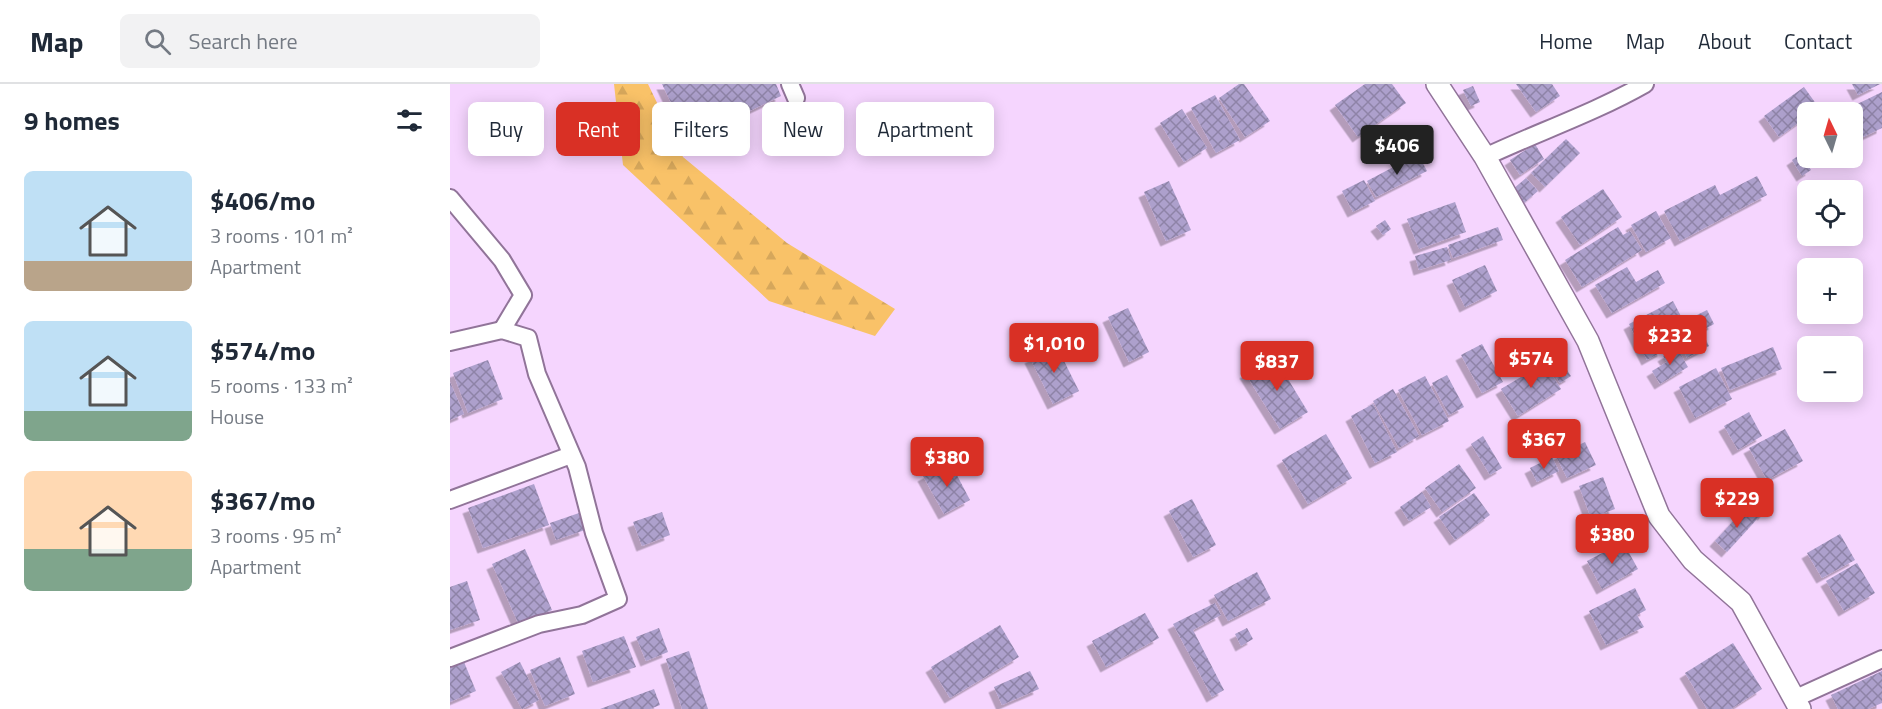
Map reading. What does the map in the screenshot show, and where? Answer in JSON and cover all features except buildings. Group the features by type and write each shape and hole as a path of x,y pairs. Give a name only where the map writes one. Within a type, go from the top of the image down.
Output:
{"street":[{"path":"1437,84 1485,157 1588,341 1659,516 1693,560 1741,602 1798,703 1882,659"},
{"path":"1485,157 1534,133 1612,103 1645,84"},
{"path":"450,198 502,260 524,295 502,330"},
{"path":"450,342 502,330 528,338 537,374 580,477 594,533 618,599 582,615 538,624 450,658"},
{"path":"450,500 571,454"}],"green space":[{"path":"614,84 648,84 657,102 652,102 652,156 683,156 787,243 895,309 875,336 769,301 623,165 622,156 640,156 640,102 616,102"}]}
